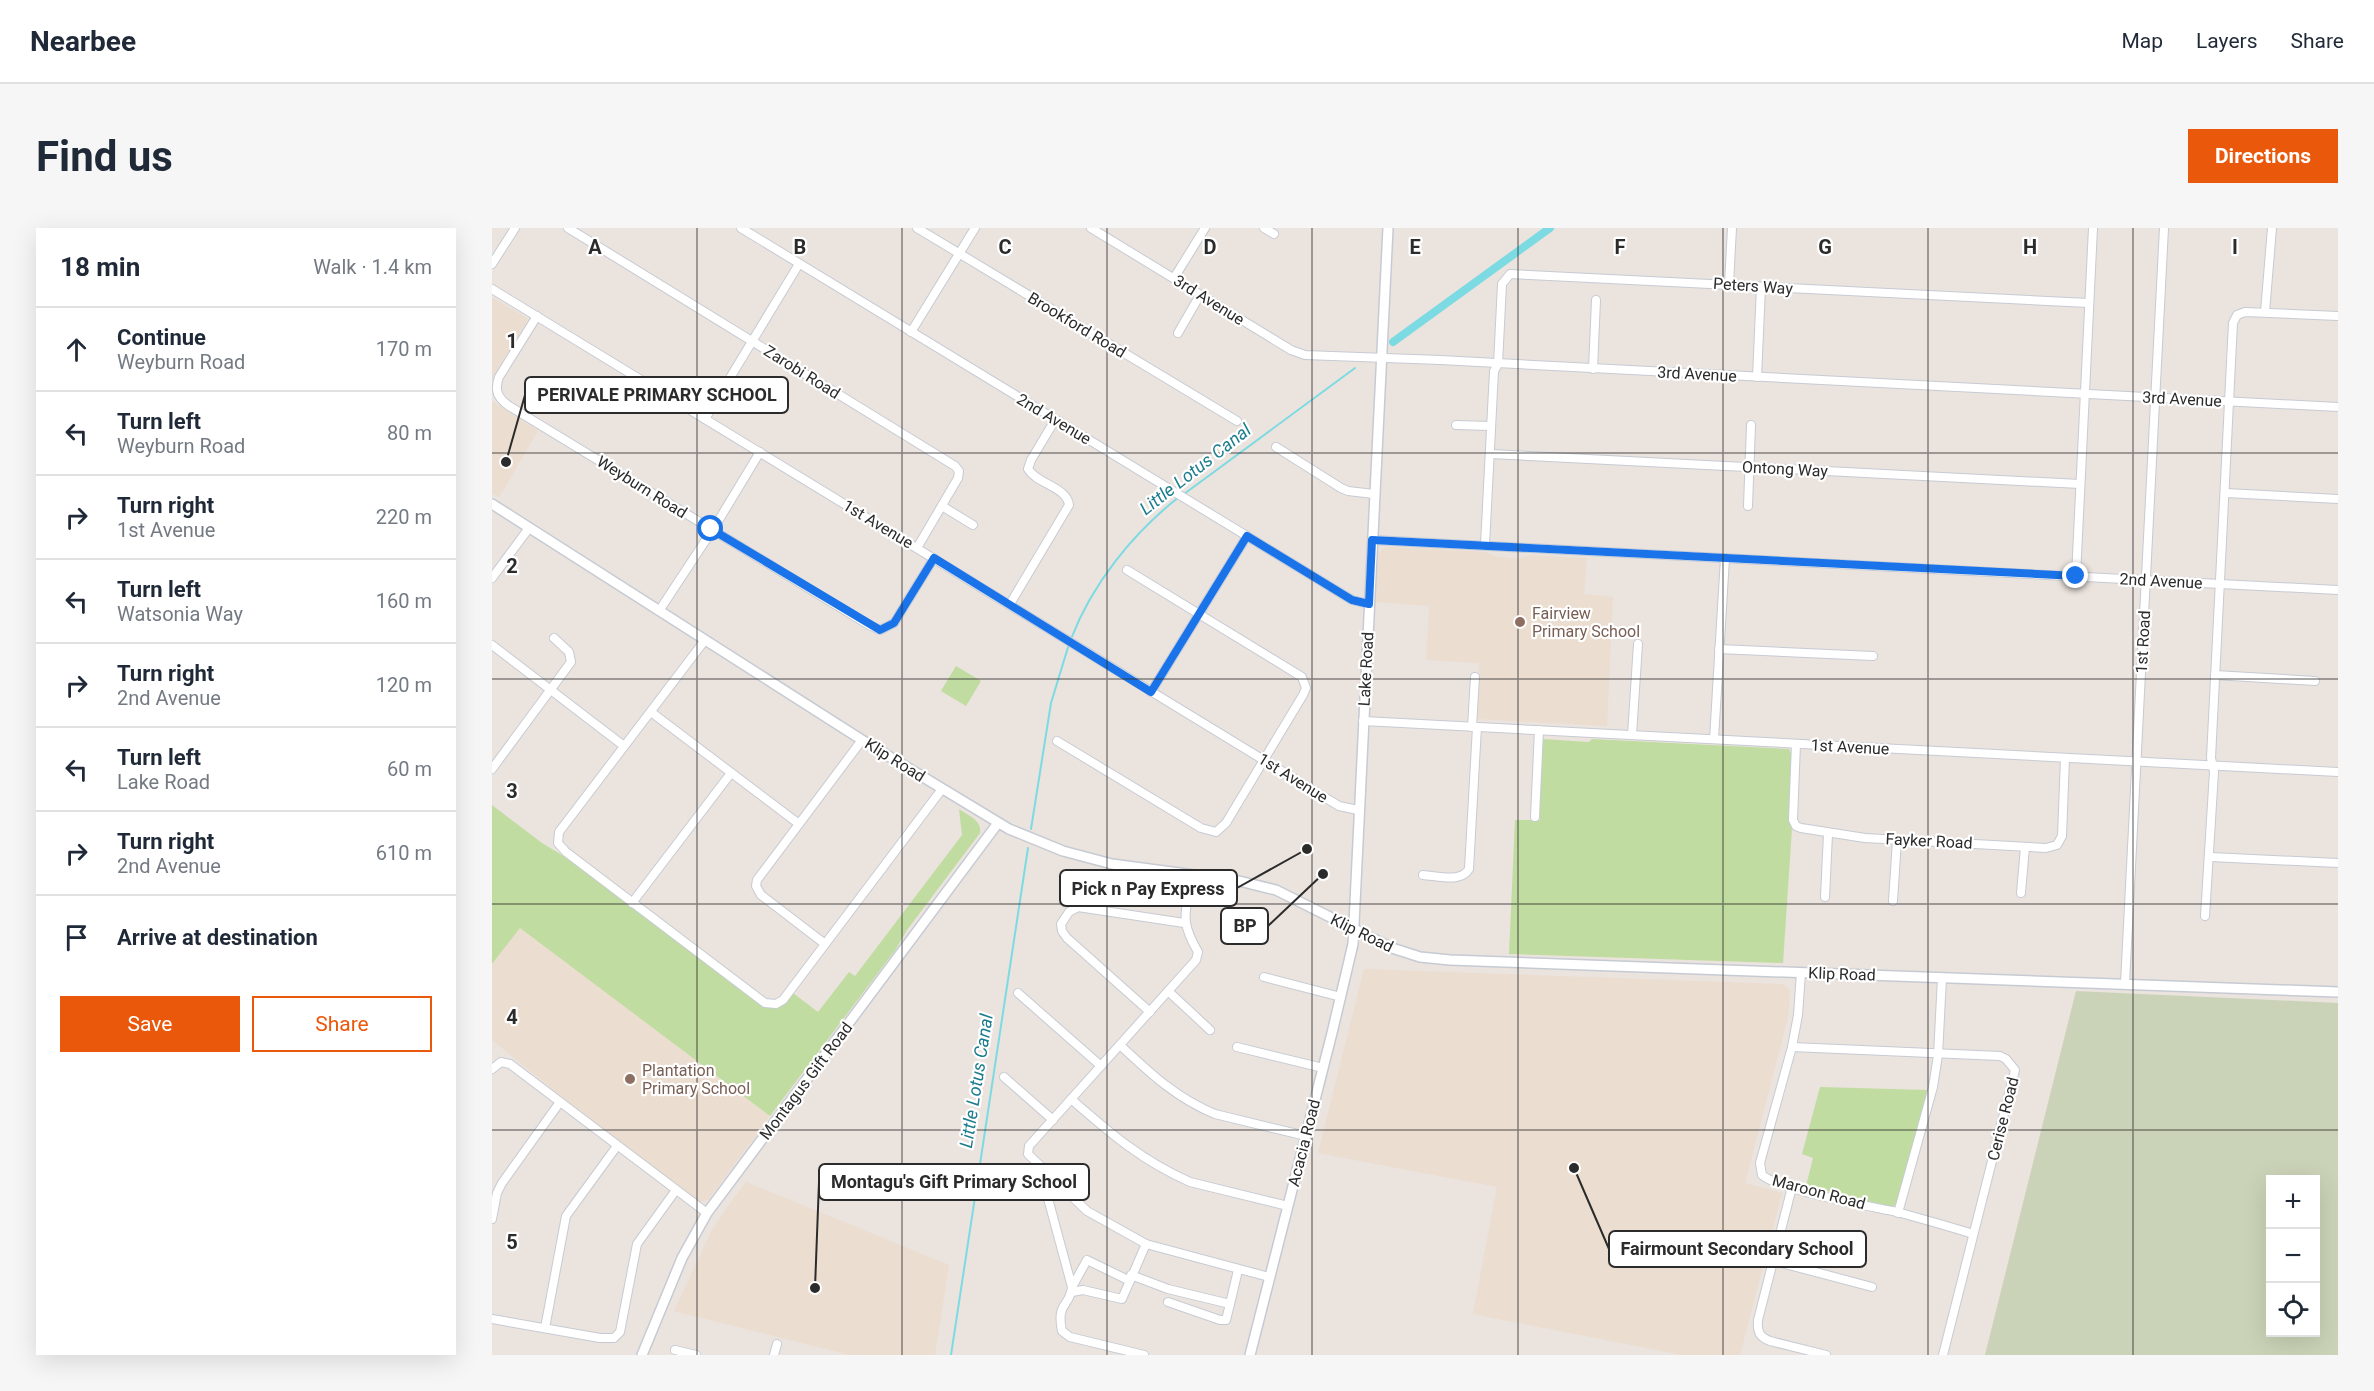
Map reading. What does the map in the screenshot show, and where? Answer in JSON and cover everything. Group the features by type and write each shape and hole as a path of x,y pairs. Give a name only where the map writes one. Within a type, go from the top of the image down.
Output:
{"street":[{"path":"492,264 514,228"},
{"name":"Zarobi Road","path":"568,228 955,466 959,471 958,478 917,548"},
{"name":"2nd Avenue","path":"741,228 1352,600 1369,604"},
{"name":"Brookford Road","path":"917,228 1238,422"},
{"path":"911,332 975,228"},
{"name":"3rd Avenue","path":"1091,228 1299,354 2338,407"},
{"path":"1174,279 1205,228"},
{"path":"1264,228 1274,234"},
{"name":"Lake Road","path":"1353,931 1388,228"},
{"path":"1729,284 1732,228"},
{"path":"2076,576 2093,228"},
{"name":"1st Road","path":"2125,983 2164,228"},
{"path":"2265,312 2272,228"},
{"path":"705,419 799,264"},
{"name":"Peters Way","path":"1498,364 1502,284 1510,274 2089,303"},
{"path":"1757,377 1761,287"},
{"name":"1st Avenue","path":"492,289 1339,806 1358,810"},
{"path":"1178,333 1200,295"},
{"path":"1593,369 1596,300"},
{"path":"2205,916 2211,857 2213,766 2211,758 2235,319 2237,315 2245,312 2338,316"},
{"name":"Weyburn Road","path":"537,316 496,386 499,397 509,406 880,630 894,623 934,558"},
{"path":"1485,545 1494,371 1498,364"},
{"path":"1010,604 1069,505 1066,496 1035,477 1028,470 1030,460 1055,420"},
{"path":"1456,425 1491,426"},
{"path":"1748,506 1751,425"},
{"path":"1276,447 1341,488 1374,494"},
{"path":"659,611 760,452"},
{"name":"Ontong Way","path":"1491,454 2080,484"},
{"path":"2226,493 2338,499"},
{"name":"Klip Road","path":"492,504 998,824 1039,842 1112,864 1239,881 1276,890 1353,931 1400,951 1433,958 2338,992"},
{"path":"942,506 973,525"},
{"path":"492,578 529,528"},
{"path":"1151,692 1247,536"},
{"name":"2nd Avenue","path":"1372,540 2338,590"},
{"path":"1714,739 1725,558"},
{"path":"1058,741 1209,832 1216,832 1226,823 1303,694 1305,683 1302,677 1295,672 1127,570"},
{"path":"492,769 552,691 571,662 569,652 554,638"},
{"path":"705,640 559,832 558,843 566,852 765,1003 773,1005 783,1000 942,789"},
{"path":"1632,735 1638,644"},
{"path":"492,645 624,746"},
{"path":"1719,649 1873,656"},
{"path":"2215,675 2315,681"},
{"path":"1424,875 1459,877 1466,874 1469,866 1475,677"},
{"path":"651,712 799,824"},
{"name":"1st Avenue","path":"1363,722 2338,772"},
{"path":"1535,817 1539,730"},
{"path":"825,944 761,895 756,886 760,874 862,740"},
{"name":"Fayker Road","path":"1796,744 1793,820 1796,826 1828,834 1897,840 2053,847 2062,836 2065,758"},
{"path":"632,903 731,773"},
{"name":"Montagus Gift Road","path":"642,1355 685,1251 708,1213 998,824"},
{"path":"1825,897 1828,834"},
{"path":"1893,901 1897,840"},
{"path":"2021,892 2025,846"},
{"path":"2211,857 2338,863"},
{"path":"1191,875 1184,923 1198,956 1029,1146 1028,1154 1087,1211 1146,1244 1269,1277"},
{"path":"1069,877 1076,908"},
{"path":"1150,1012 1067,938 1062,931 1061,924 1070,912 1076,908 1086,907 1184,923"},
{"name":"Acacia Road","path":"1250,1355 1341,997 1353,944 1353,931"},
{"name":"Maroon Road","path":"1801,973 1792,1047 1760,1169 1766,1179 1792,1188 1973,1233"},
{"path":"1264,977 1341,997"},
{"path":"1898,1213 1933,1087 1938,1055 1942,978"},
{"path":"1168,992 1210,1030"},
{"path":"1018,993 1101,1066"},
{"path":"1120,1045 1170,1091 1203,1110 1306,1136"},
{"path":"1236,1047 1323,1068"},
{"name":"Cerise Road","path":"1792,1047 2000,1056 2006,1059 2015,1070 1943,1355"},
{"path":"492,1069 501,1062 510,1064 708,1213"},
{"path":"1004,1077 1053,1120"},
{"path":"1071,1099 1128,1148 1179,1178 1288,1206"},
{"path":"492,1219 497,1193 502,1182 560,1102"},
{"path":"544,1328 566,1216 617,1146"},
{"path":"1040,1167 1072,1289"},
{"path":"1792,1188 1758,1320 1758,1331 1764,1339 1826,1355"},
{"path":"492,1319 610,1340 617,1336 637,1244 676,1190"},
{"path":"1072,1289 1120,1299 1125,1295 1146,1244"},
{"path":"1144,1355 1070,1337 1062,1331 1061,1307 1087,1260 1131,1278 1230,1304"},
{"path":"1774,1261 1872,1287"},
{"path":"1168,1302 1226,1320 1239,1270"},
{"path":"774,1355 777,1344"},
{"path":"675,1350 696,1355"}],"shaded area":[{"path":"492,297 528,319 492,380"},
{"path":"492,401 538,431 499,497 492,493"},
{"name":"Fairview Primary School","path":"1386,547 1486,552 1497,557 1518,559 1529,555 1587,558 1584,594 1613,597 1607,726 1477,719 1479,663 1426,660 1429,606 1376,602 1378,553"},
{"name":"Plantation Primary School","path":"520,928 770,1116 708,1200 698,1202 578,1110 492,1040 492,964"},
{"path":"1364,969 1783,984 1790,990 1788,1017 1745,1183 1782,1193 1740,1355 1682,1355 1473,1314 1497,1187 1318,1153"},
{"path":"746,1182 949,1265 935,1355 850,1355 674,1311 711,1232"}],"green space":[{"path":"956,666 981,681 966,706 941,691"},
{"path":"1543,739 1589,742 1592,739 1789,749 1792,756 1789,822 1792,828 1783,963 1509,954 1515,820 1540,820 1540,812 1537,808 1541,741"},
{"path":"492,805 542,843 570,860 763,1006 776,1007 793,993 818,1012 849,972 855,976 962,835 959,809 977,822 980,833 770,1116 520,928 492,964"},
{"path":"2076,991 2338,1003 2338,1355 1985,1355"},
{"path":"1820,1087 1927,1090 1899,1200 1893,1207 1806,1186 1813,1158 1802,1154"}],"waterway":[{"name":"Little Lotus Canal","path":"1393,342 1550,228"},
{"name":"Little Lotus Canal","path":"1184,494 1355,368"},
{"name":"Little Lotus Canal","path":"1071,639 1102,579 1130,543 1179,497"},
{"name":"Little Lotus Canal","path":"1031,829 1051,703 1069,644"},
{"name":"Little Lotus Canal","path":"951,1355 1028,848"}],"place":[{"name":"PERIVALE PRIMARY SCHOOL","path":"506,462"},
{"name":"Fairview Primary School","path":"1520,622"},
{"name":"Pick n Pay Express","path":"1307,849"},
{"name":"BP","path":"1323,874"},
{"name":"Plantation Primary School","path":"630,1079"},
{"name":"Fairmount Secondary School","path":"1574,1168"},
{"name":"Montagu's Gift Primary School","path":"815,1288"}],"route":[{"path":"711,529 880,630 894,623 934,558 1151,692 1247,536 1357,603 1369,604 1372,540 2076,576"}]}
